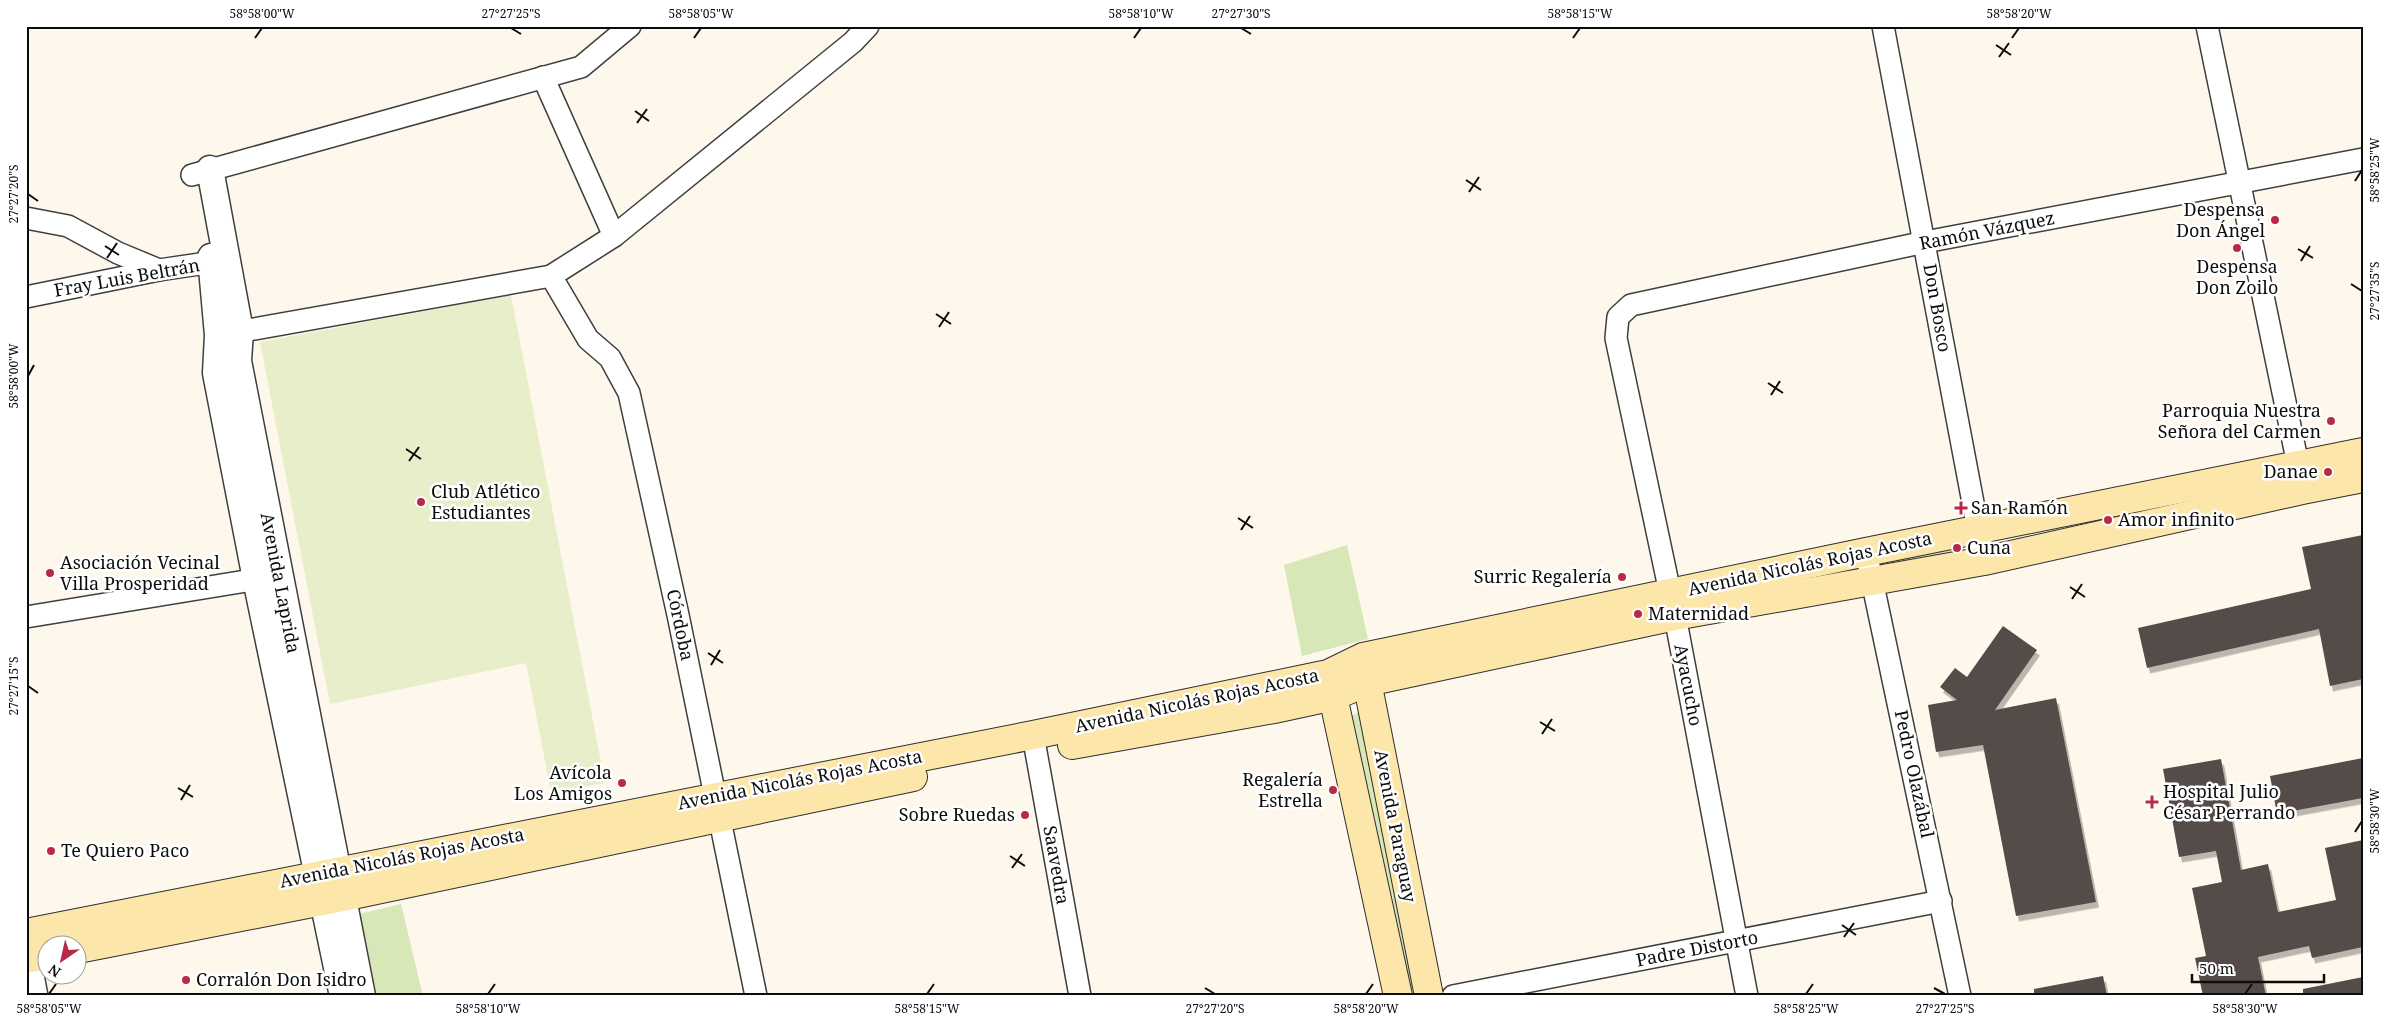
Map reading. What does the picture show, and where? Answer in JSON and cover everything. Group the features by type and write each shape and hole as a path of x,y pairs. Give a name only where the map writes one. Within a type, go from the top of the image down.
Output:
{"main road":[{"name":"Avenida Nicolás Rojas Acosta","path":"1672,604 1872,582 1984,561 2300,477 2363,452"},
{"name":"Avenida Nicolás Rojas Acosta","path":"31,950 330,886 717,807 1331,685 1365,670 1672,604 1866,552 1978,530 2300,477 2363,478"},
{"name":"Avenida Paraguay","path":"1365,670 1429,996"},
{"name":"Avenida Paraguay","path":"1331,685 1398,996"},
{"name":"Avenida Nicolás Rojas Acosta","path":"88,946 330,886"}],"street":[{"path":"201,172 581,67 630,26"},
{"path":"229,333 551,276 614,236 852,42 868,26"},
{"name":"Don Bosco","path":"1883,26 1984,561"},
{"path":"2207,26 2300,477"},
{"path":"542,77 614,236"},
{"name":"Ramón Vázquez","path":"1618,317 1631,304 1925,242 2363,158"},
{"name":"Avenida Laprida","path":"201,172 220,262 229,333 216,373 267,577 330,886 362,996"},
{"path":"26,218 68,226 118,253 159,270"},
{"name":"Fray Luis Beltrán","path":"26,296 159,270 220,262"},
{"name":"Córdoba","path":"551,276 588,339 610,358 630,393 678,615 756,996"},
{"name":"Ayacucho","path":"1618,317 1616,338 1672,604 1747,996"},
{"name":"Pedro Olazábal","path":"1866,552 1960,996"},
{"path":"26,617 267,577"},
{"name":"Saavedra","path":"1034,744 1080,996"},
{"name":"Avenida Laprida","path":"330,886 343,996"},
{"name":"Padre Distorto","path":"1453,996 1941,901"},
{"path":"31,950 37,996"}],"green space":[{"name":"Club Atlético Estudiantes","path":"511,295 605,783 551,792 526,663 330,704 260,342"},
{"path":"1960,543 1962,554 1884,569 1882,557"},
{"path":"1347,545 1368,639 1302,656 1284,565"},
{"path":"1359,712 1418,989 1403,992 1351,716"},
{"path":"401,904 423,996 370,996 350,916"}],"building":[{"path":"2363,535 2363,679 2330,686 2319,629 2147,668 2138,628 2311,589 2302,547"},
{"path":"2003,626 2037,650 1995,710 2056,698 2096,902 2016,916 1983,745 1936,752 1928,705 1957,700 1940,687 1955,668 1967,677"},
{"path":"2363,758 2363,798 2277,814 2270,776"},
{"path":"2221,759 2241,870 2268,864 2278,912 2336,900 2325,848 2363,840 2363,947 2312,958 2309,946 2258,957 2266,996 2203,996 2195,958 2206,956 2192,888 2222,882 2216,851 2179,857 2163,769"},
{"path":"2103,976 2107,996 2034,996 2034,989"},
{"path":"2363,977 2363,996 2303,996 2303,989"}],"place":[{"name":"Despensa Don Ángel","path":"2275,220"},
{"name":"Despensa Don Zoilo","path":"2237,248"},
{"name":"Parroquia Nuestra Señora del Carmen","path":"2331,421"},
{"name":"Danae","path":"2328,472"},
{"name":"Club Atlético Estudiantes","path":"421,502"},
{"name":"San Ramón","path":"1961,508"},
{"name":"Amor infinito","path":"2108,520"},
{"name":"Cuna","path":"1957,548"},
{"name":"Asociación Vecinal Villa Prosperidad","path":"50,573"},
{"name":"Surric Regalería","path":"1622,577"},
{"name":"Maternidad","path":"1638,614"},
{"name":"Avícola Los Amigos","path":"622,783"},
{"name":"Regalería Estrella","path":"1333,790"},
{"name":"Hospital Julio César Perrando","path":"2152,802"},
{"name":"Sobre Ruedas","path":"1025,815"},
{"name":"Te Quiero Paco","path":"51,851"},
{"name":"Corralón Don Isidro","path":"186,980"}]}
